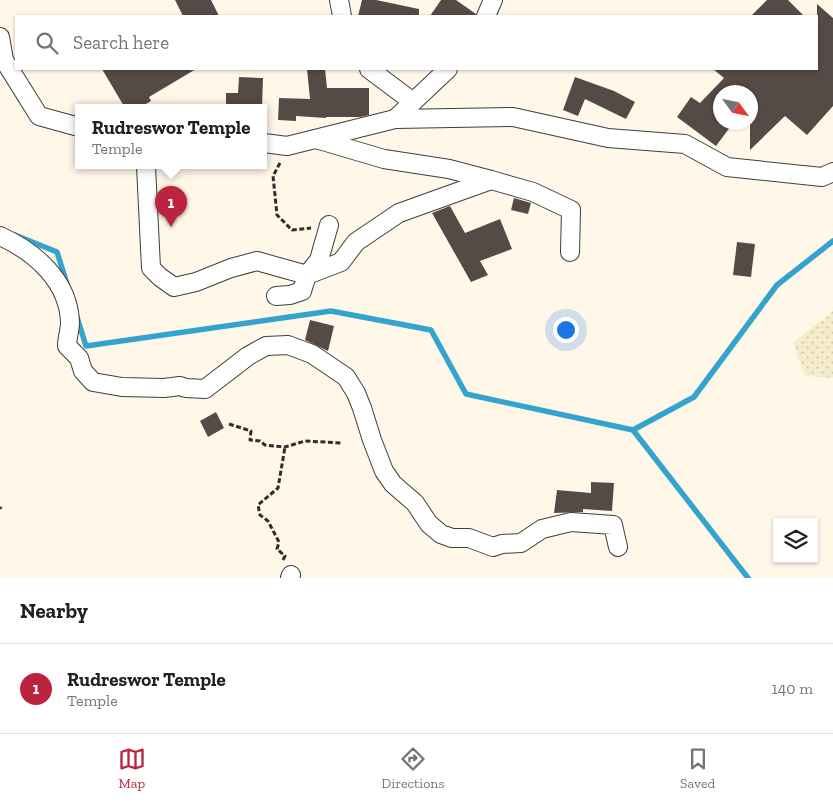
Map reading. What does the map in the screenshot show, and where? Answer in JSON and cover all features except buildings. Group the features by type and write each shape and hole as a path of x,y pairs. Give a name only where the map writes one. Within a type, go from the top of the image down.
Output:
{"street":[{"path":"339,0 342,15"},
{"path":"486,15 493,0"},
{"path":"0,38 2,61 39,116 75,126"},
{"path":"370,70 413,102"},
{"path":"395,119 447,70"},
{"path":"267,143 287,146 395,119 513,117 608,138 685,144 727,167 822,177 833,172"},
{"path":"315,139 384,159 449,169 533,192 572,210 570,252"},
{"path":"146,169 151,268 174,287 196,282 231,268 257,261 307,275 341,262 356,242 399,214 491,180"},
{"path":"276,296 290,295 302,291 307,275 319,260 329,225"},
{"path":"0,236 24,248 58,282 64,295 70,324 67,346 79,358 83,371 92,382 122,387 164,388 180,386 205,389 248,356 266,346 288,345 312,354 346,377 356,393 384,471 393,484 415,503 429,524 441,534 452,538 469,538 493,547 521,543 542,529 572,522 613,525 618,547"}],"path":[{"path":"287,146 273,176 277,215 292,230 329,225"},
{"path":"229,424 251,431 250,440 260,441 265,446 286,446 304,442 342,443"},
{"path":"286,446 278,488 258,505 260,515 268,521 278,542 277,549 285,556 281,565 291,577"}],"shaded area":[{"path":"833,311 833,378 805,376 793,343"}],"waterway":[{"path":"15,235 57,252 67,284"},
{"path":"633,430 694,397 777,285 833,241"},
{"path":"77,317 86,346 331,311 431,330 466,394 633,430 748,578"}],"place":[{"name":"Rudreswor Temple","path":"171,227"}]}
